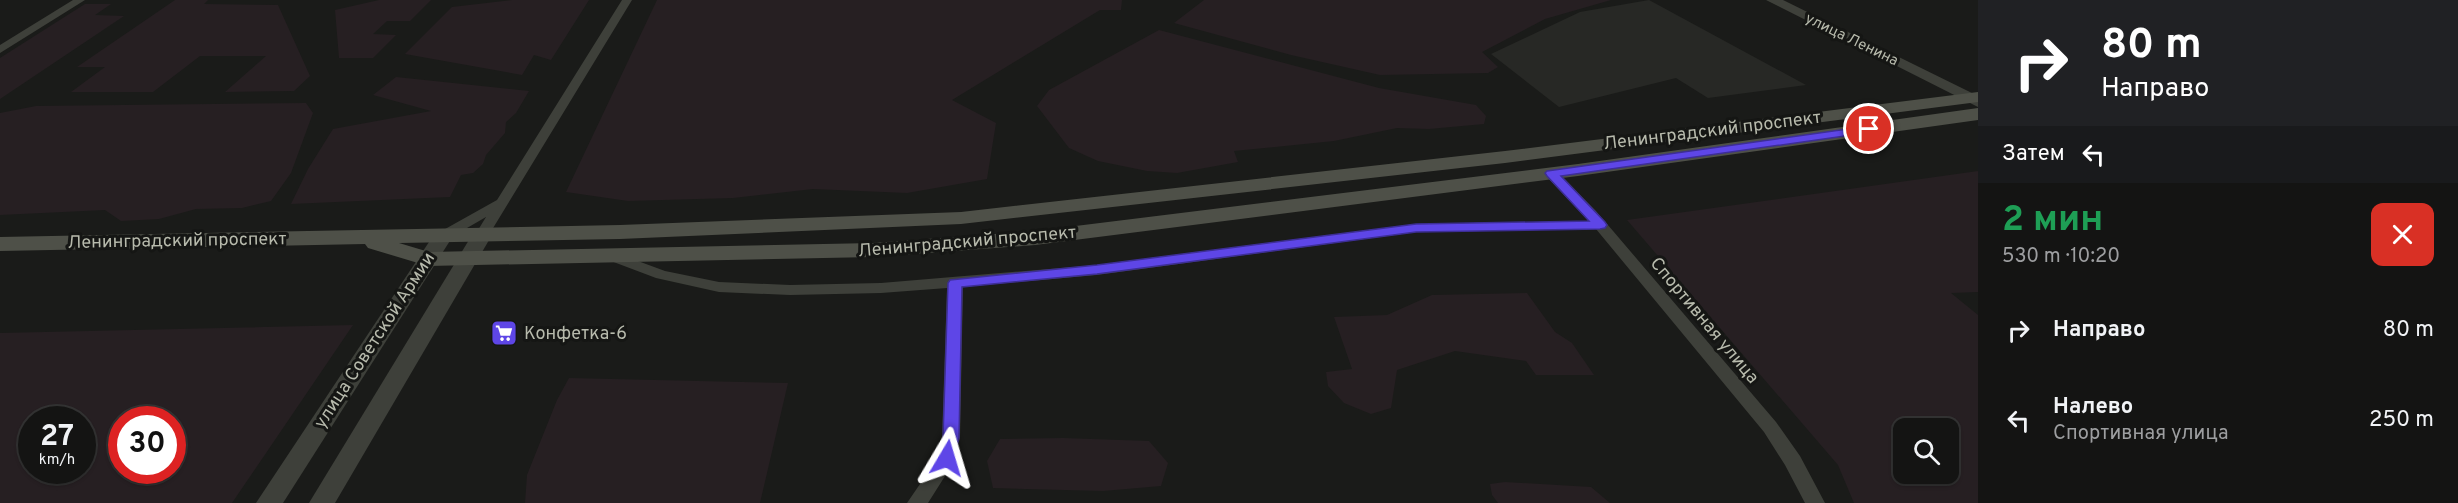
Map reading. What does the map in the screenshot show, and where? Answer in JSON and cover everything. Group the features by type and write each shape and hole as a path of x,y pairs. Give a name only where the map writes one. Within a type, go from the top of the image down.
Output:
{"main road":[{"name":"Ленинградский проспект","path":"0,244 482,235 961,218 1553,150 1973,106"},
{"name":"Ленинградский проспект","path":"354,237 428,259 873,250 1035,238 1578,170 1973,106"},
{"path":"1553,150 1578,170"}],"street":[{"path":"0,50 80,0"},
{"name":"улица Советской Армии","path":"322,503 468,258 627,0"},
{"name":"улица Ленина","path":"1773,0 1931,78 1973,106"},
{"name":"Спортивная улица","path":"1551,173 1600,225 1770,427 1793,461 1815,503"},
{"name":"улица Советской Армии","path":"269,503 443,236 503,201"},
{"path":"608,255 661,275 719,287 790,290 955,283 1097,270 1416,228 1600,225"},
{"path":"917,503 936,479 947,458 951,438 955,283"}],"shaded area":[{"path":"175,0 208,0 204,4 278,5 310,76 294,91 225,92 266,56 200,56 153,92 71,92 105,67 77,67"},
{"path":"379,0 431,0 410,21 387,21 373,34 396,35 373,58 339,58 335,10"},
{"path":"512,0 589,0 551,60 534,55 522,75 405,54 452,7"},
{"path":"657,0 1122,0 1121,10 1100,10 952,100 996,123 987,179 907,193 813,189 733,198 628,201 566,192"},
{"path":"1204,0 1611,0 1545,19 1482,52 1498,67 1488,73 1380,75 1291,55 1174,23"},
{"path":"1649,0 1806,85 1708,98 1676,78 1559,107 1491,54 1580,12"},
{"path":"85,4 111,4 95,15 124,16 0,99 0,58"},
{"path":"1159,30 1379,88 1476,105 1486,116 1484,124 1429,129 1397,128 1334,141 1234,151 1238,162 1177,173 1147,171 1098,161 1069,148 1037,106 1049,90"},
{"path":"396,77 529,91 516,113 506,122 505,133 486,155 483,164 473,173 461,175 450,197 291,204 308,169 333,129 431,111 373,95"},
{"path":"306,103 313,113 291,173 271,201 242,208 196,209 159,219 121,221 105,210 0,215 0,113 36,106"},
{"path":"1978,171 1978,292 1951,293 1978,315 1978,503 1854,503 1838,465 1627,220"},
{"path":"1527,293 1555,332 1572,343 1594,375 1536,375 1526,361 1455,351 1397,370 1391,408 1371,414 1344,403 1328,386 1326,372 1352,369 1334,317 1387,315 1432,295"},
{"path":"353,325 232,503 0,503 0,333"},
{"path":"569,378 788,383 760,503 525,503 527,475 557,400"},
{"path":"1063,438 1149,441 1168,463 1161,486 1103,491 993,488 987,461 1000,439"},
{"path":"1505,482 1591,487 1610,503 1498,503 1492,495 1490,484"}],"place":[{"name":"Конфетка-6","path":"504,333"}],"route":[{"path":"947,458 951,438 955,283 1097,270 1416,228 1600,225 1564,184 1551,173 1869,129"}]}
